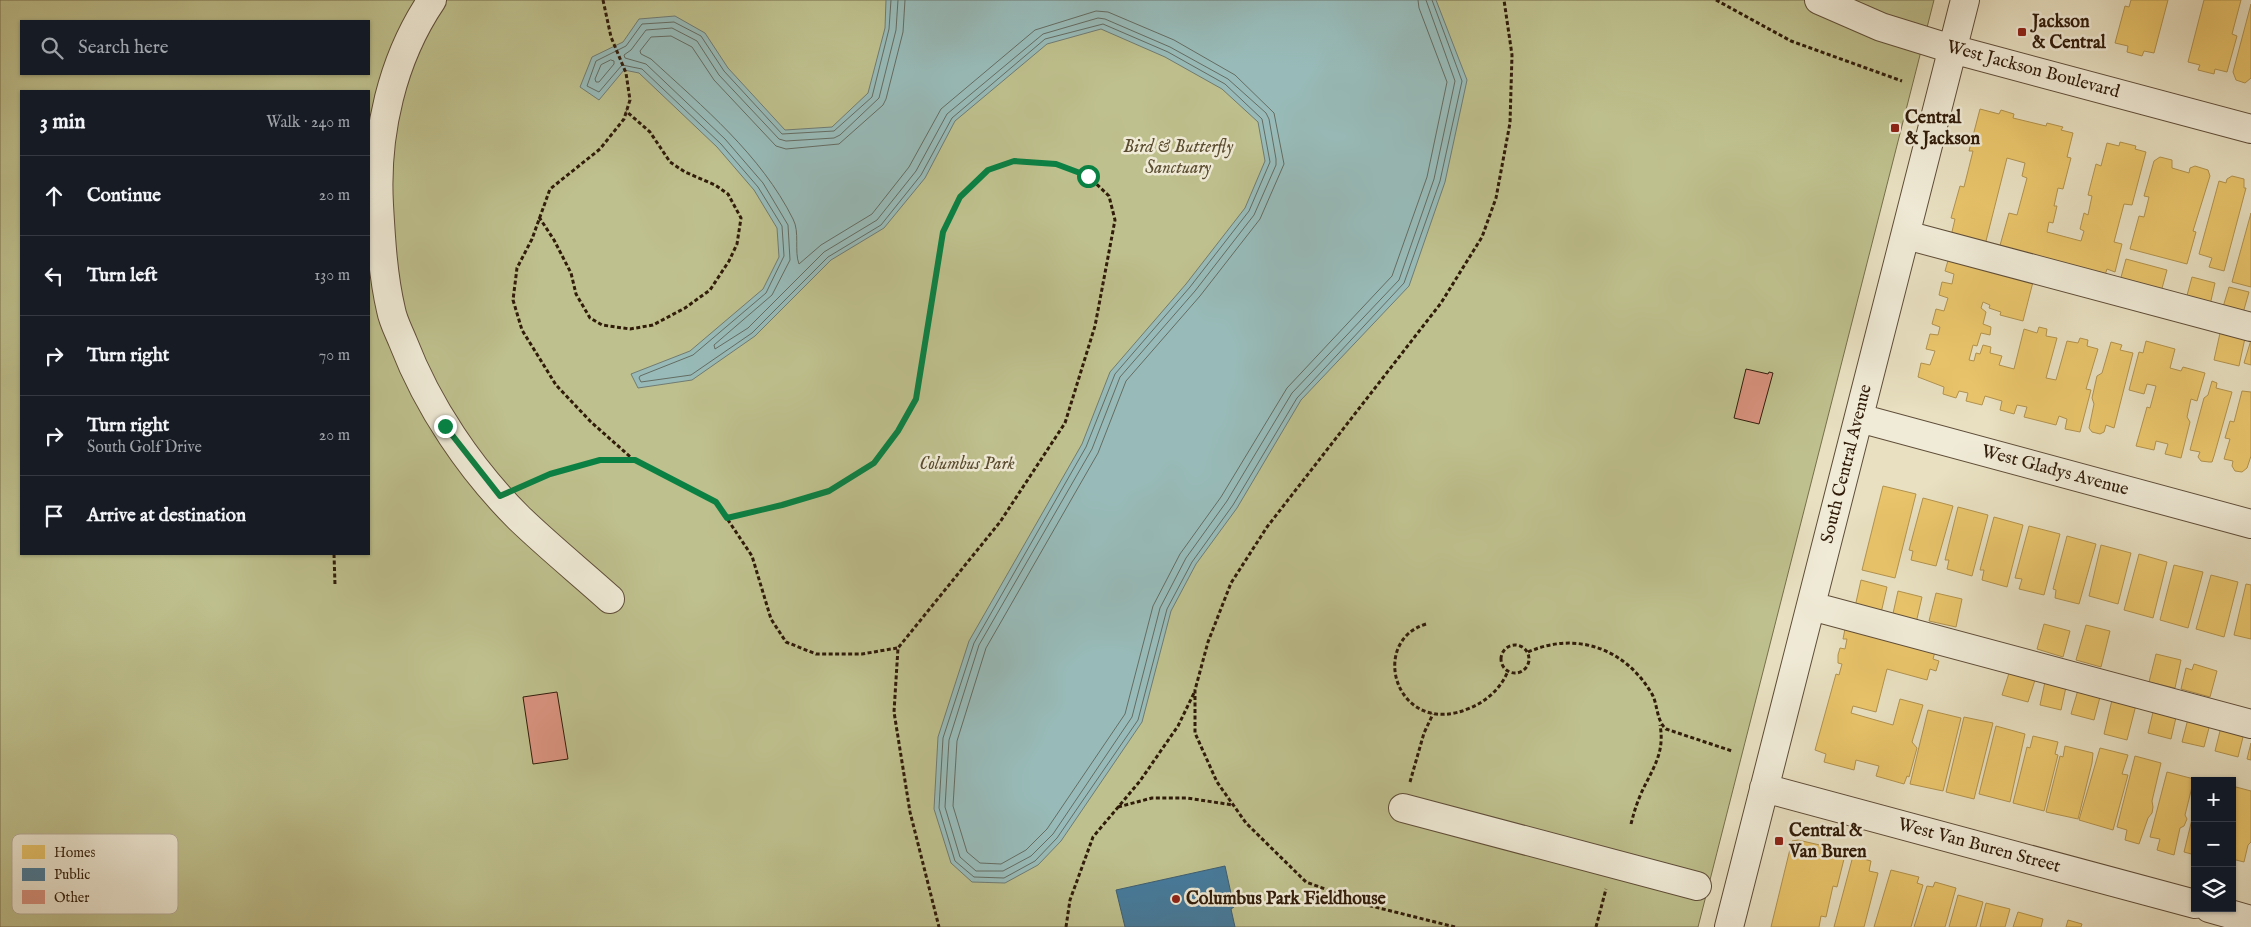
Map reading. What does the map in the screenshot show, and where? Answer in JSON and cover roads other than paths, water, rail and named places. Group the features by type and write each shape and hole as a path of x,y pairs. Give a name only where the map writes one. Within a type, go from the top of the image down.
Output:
{"street":[{"path":"432,0 412,34 402,58 390,95 381,136 377,178 381,240 391,312 414,369 445,426 519,518 610,599"},
{"name":"West Jackson Boulevard","path":"1819,0 1881,27 1952,49 2251,129"},
{"name":"South Central Avenue","path":"1729,927 1965,0"},
{"path":"1906,235 2251,327"},
{"name":"West Gladys Avenue","path":"1859,418 2251,524"},
{"path":"1811,606 2251,724"},
{"name":"West Van Buren Street","path":"1764,788 2191,903"},
{"path":"1405,799 1697,886"},
{"path":"2223,912 2251,920"}],"water":[{"path":"886,0 1436,0 1467,80 1445,182 1409,286 1301,400 1237,508 1196,564 1171,611 1142,722 1061,841 1038,865 1005,883 972,882 951,863 934,809 938,737 969,641 1082,444 1110,372 1186,284 1245,208 1265,161 1258,122 1222,89 1165,57 1101,29 1047,44 955,121 925,178 884,228 831,260 755,336 692,380 638,388 631,374 690,351 763,289 779,257 777,228 754,190 717,147 639,73 624,70 599,100 580,87 592,57 623,42 639,19 675,16 705,33 728,68 785,130 832,127 868,93 885,28"}],"place":[{"name":"Jackson & Central","path":"2022,32"},
{"name":"Central & Jackson","path":"1895,128"},
{"name":"Central & Van Buren","path":"1779,841"},
{"name":"Columbus Park Fieldhouse","path":"1176,899"}],"park label":[{"name":"Bird & Butterfly Sanctuary","path":"1178,157"},
{"name":"Columbus Park","path":"967,464"}]}
